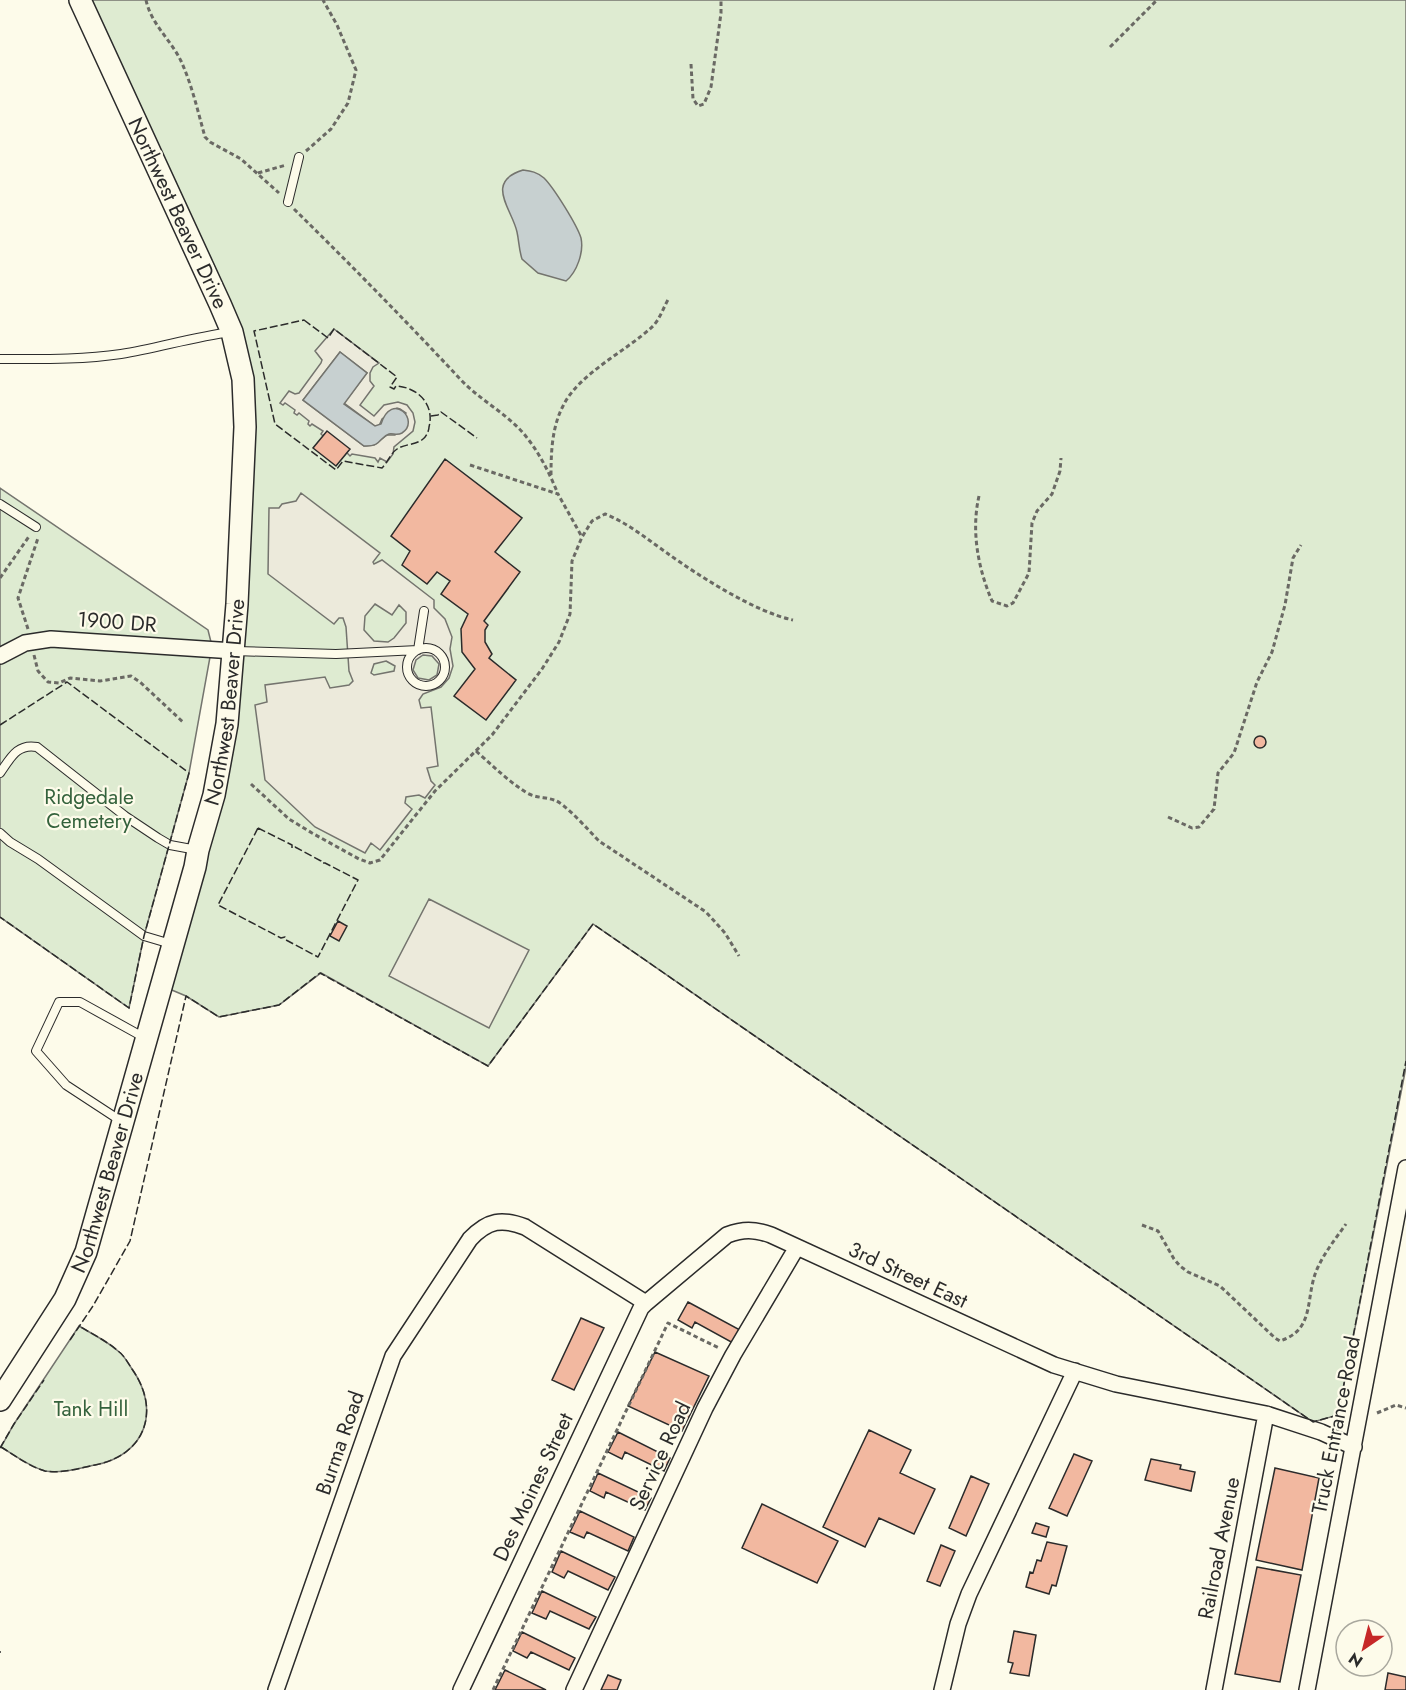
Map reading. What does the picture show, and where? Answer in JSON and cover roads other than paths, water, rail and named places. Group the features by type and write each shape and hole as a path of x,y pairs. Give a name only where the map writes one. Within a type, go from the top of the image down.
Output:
{"main road":[{"name":"Northwest Beaver Drive","path":"0,1400 65,1299 86,1252 214,795 223,745 234,651 245,427 243,379 232,332 80,0"}],"street":[{"name":"1900 DR","path":"0,656 25,643 51,639 234,651"},
{"name":"Truck Entrance Road","path":"1307,1690 1406,1168"},
{"name":"Burma Road","path":"276,1690 393,1356 470,1239 481,1229 494,1222 511,1221 525,1227 646,1302"},
{"name":"3rd Street East","path":"646,1302 727,1235 741,1230 755,1230 1054,1365 1116,1384 1266,1414 1321,1432 1354,1447"},
{"name":"Service Road","path":"574,1690 705,1408 733,1355 797,1247"},
{"name":"Des Moines Street","path":"461,1690 610,1373 646,1302"},
{"path":"942,1690 958,1624 969,1594 1075,1371"},
{"name":"Railroad Avenue","path":"1214,1690 1266,1414"}],"lane":[{"path":"288,202 298,157"},
{"path":"0,359 48,359 119,354 161,347 201,336 232,332"},
{"path":"0,504 36,527"},
{"path":"234,651 336,654 418,650 426,648 434,650 443,659 444,676 435,684 422,686 409,676 407,668 409,659 418,650 424,611"},
{"path":"0,773 19,749 27,745 36,747 124,816 170,845 198,850"},
{"path":"0,833 144,936 172,945"},
{"path":"122,1122 66,1085 36,1051 59,1002 80,1002 146,1039"}],"park label":[{"name":"Ridgedale Cemetery","path":"89,809"},
{"name":"Tank Hill","path":"91,1409"}]}
